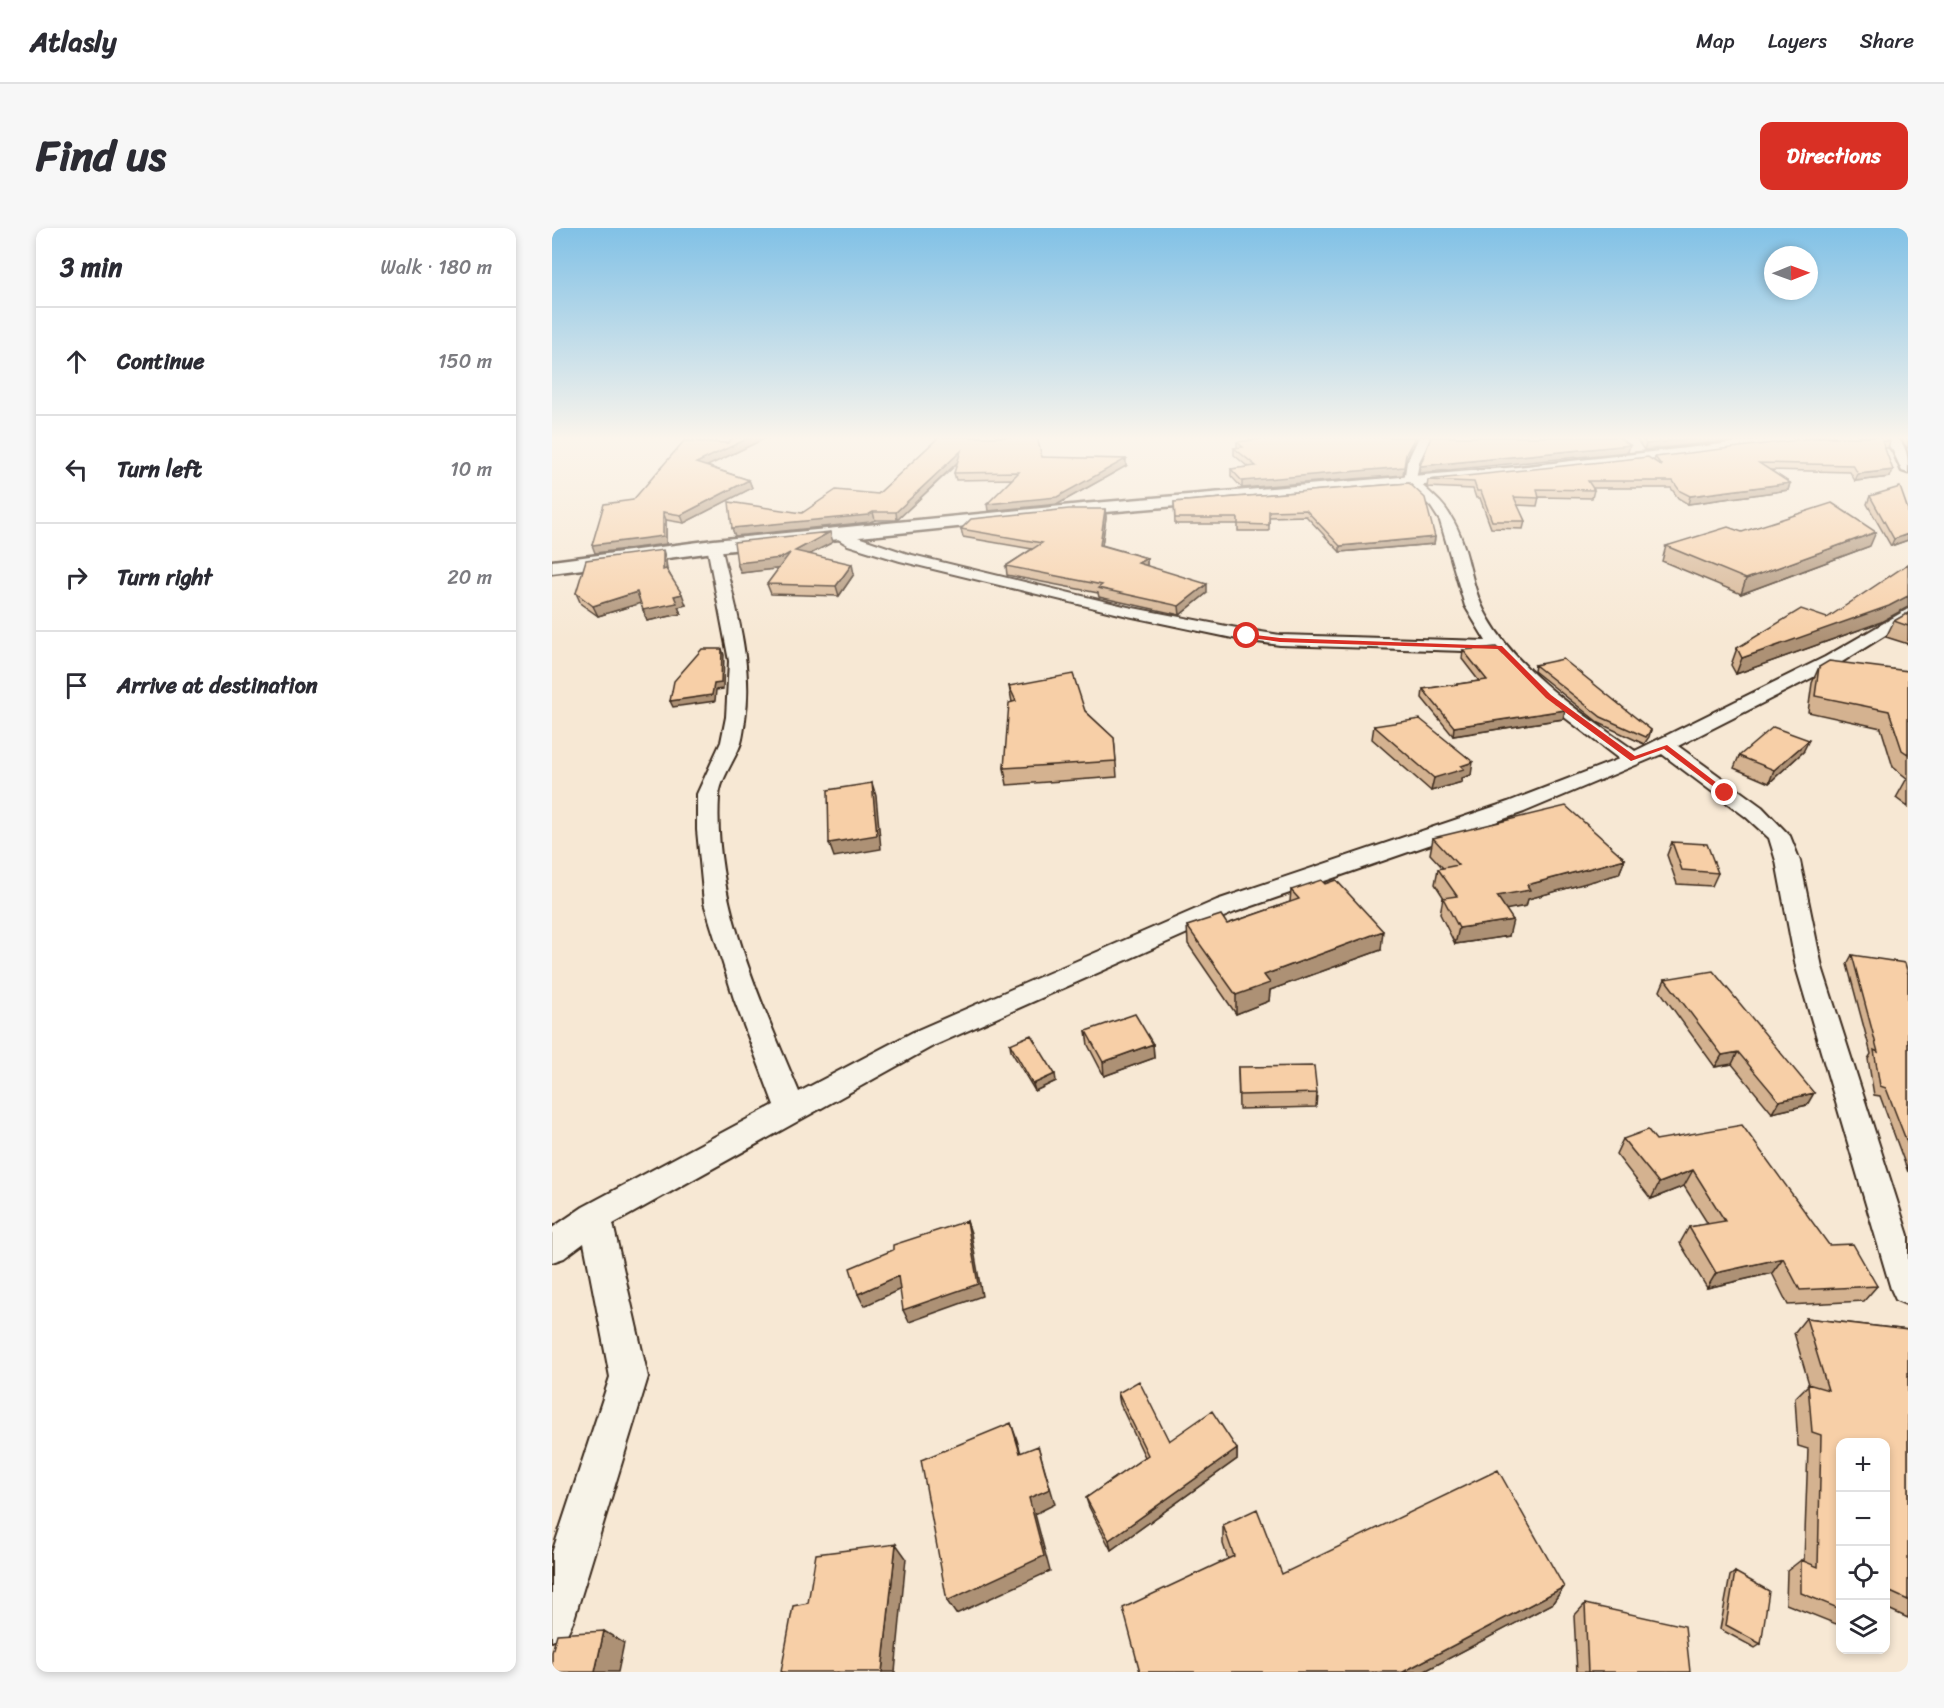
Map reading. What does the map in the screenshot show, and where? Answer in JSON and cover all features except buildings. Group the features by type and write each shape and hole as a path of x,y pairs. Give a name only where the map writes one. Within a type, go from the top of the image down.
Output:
{"main road":[{"path":"552,567 714,546 1136,504"}],"street":[{"path":"1435,504 1447,520 1467,590 1479,618 1500,647 1549,697 1634,760"},
{"path":"837,534 873,549 1088,602 1247,636 1280,640 1500,647"},
{"path":"714,546 738,661 736,717 731,741 708,794 708,830 716,903 747,999 791,1110"},
{"path":"552,1247 595,1217 923,1039 1226,906 1516,807 1634,760 1831,662 1908,614"},
{"path":"1665,746 1754,812 1779,836 1788,861 1812,978 1908,1289"},
{"path":"552,1618 629,1377 595,1217"}],"route":[{"path":"1247,636 1280,640 1500,647 1549,697 1634,760 1665,746 1725,793"}]}
